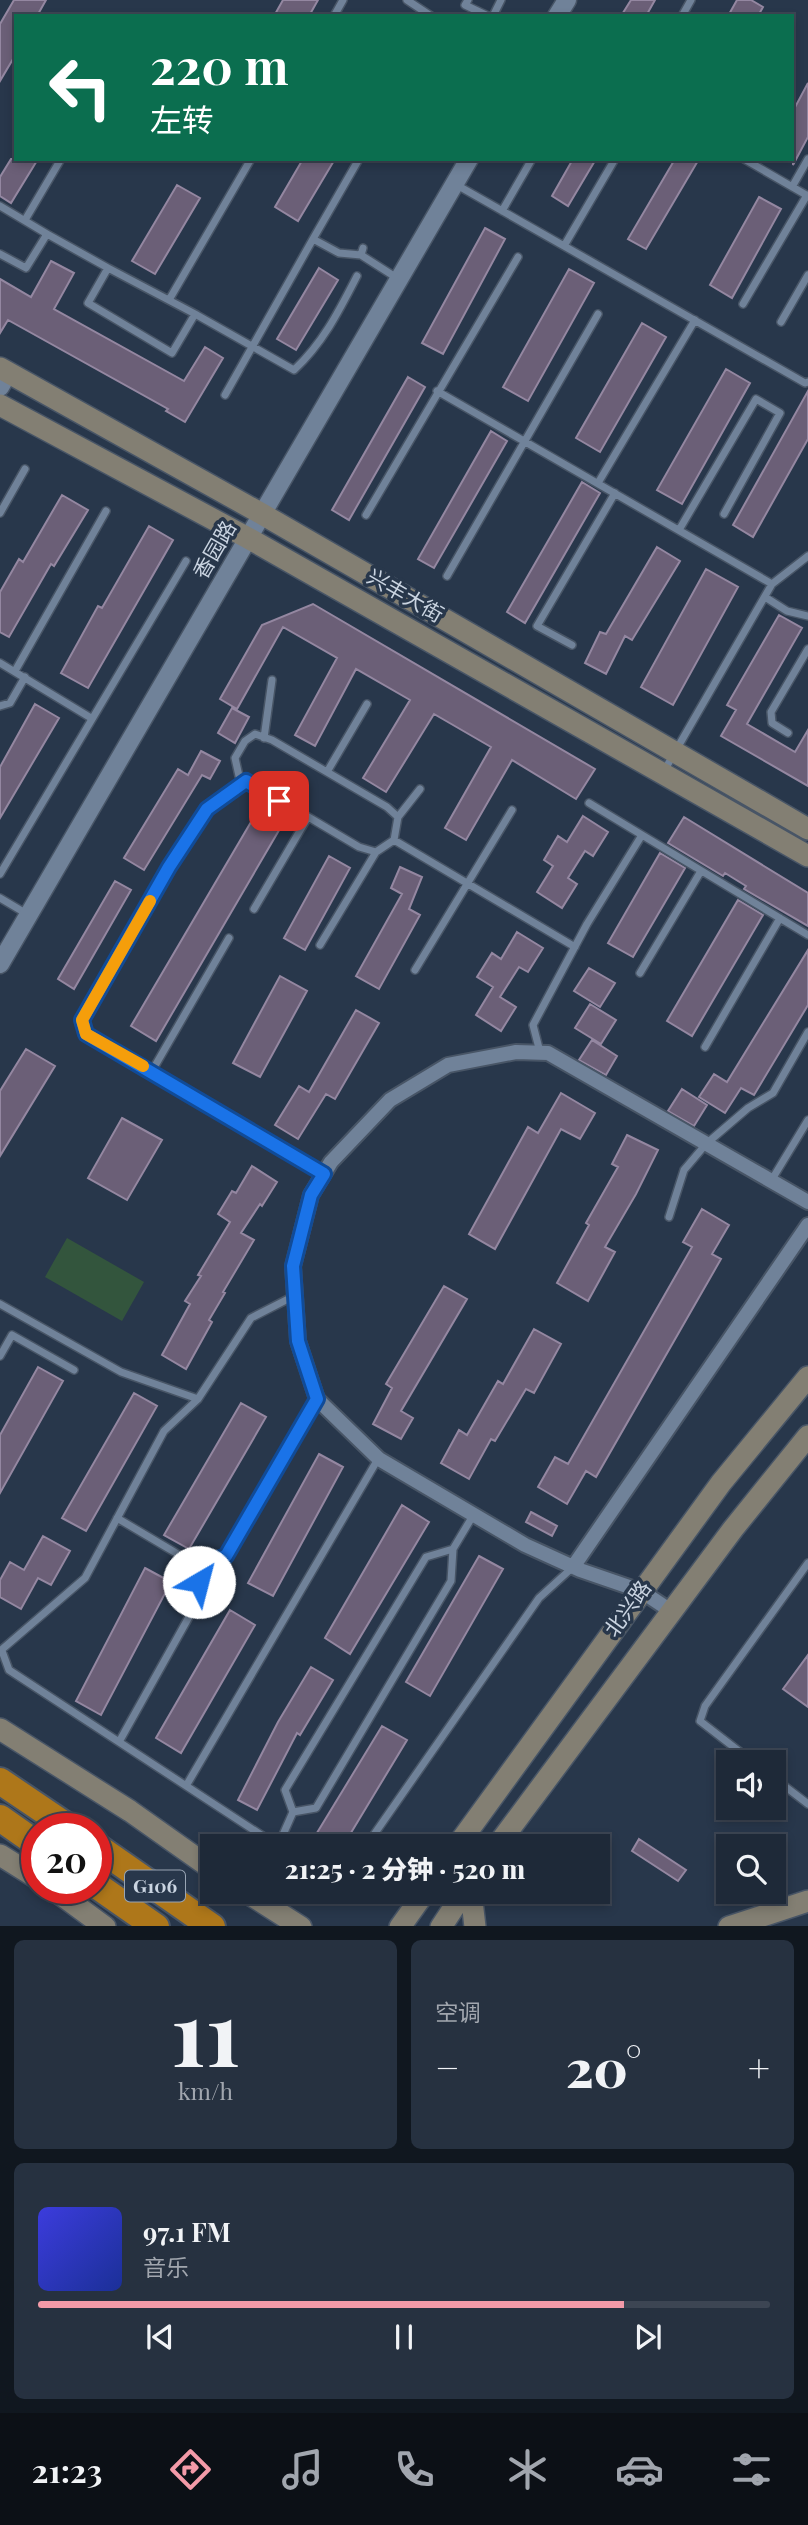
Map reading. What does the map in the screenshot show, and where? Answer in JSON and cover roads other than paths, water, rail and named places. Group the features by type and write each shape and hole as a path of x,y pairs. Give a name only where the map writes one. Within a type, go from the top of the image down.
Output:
{"highway":[{"path":"0,1782 47,1813"},
{"path":"0,1818 21,1833"},
{"name":"G106","path":"112,1857 211,1926"},
{"name":"G106","path":"112,1896 155,1926"}],"main road":[{"name":"兴丰大街","path":"3,376 262,514 808,829"},
{"name":"兴丰大街","path":"0,405 248,538 808,856"},
{"name":"北兴路","path":"466,1834 721,1483 808,1377"},
{"name":"北兴路","path":"505,1834 671,1611 801,1448"},
{"path":"0,1729 130,1811 200,1861"},
{"path":"0,1855 21,1868"},
{"path":"732,1926 808,1901"},
{"path":"74,1904 104,1926"},
{"path":"265,1904 298,1926"},
{"path":"401,1926 416,1904"},
{"path":"442,1926 456,1904"},
{"path":"472,1904 475,1926"}],"street":[{"name":"香园路","path":"0,964 468,161"},
{"path":"671,1611 641,1591 573,1567 525,1545 379,1459 317,1399 298,1341 293,1266 311,1195 331,1162 390,1100 448,1065 516,1052 548,1054 808,1202"},
{"path":"573,1567 808,1226"}],"lane":[{"path":"407,0 428,14"},
{"path":"468,0 465,5 485,14"},
{"path":"792,187 808,159"},
{"path":"25,220 60,161"},
{"path":"169,300 250,161"},
{"path":"225,395 358,161"},
{"path":"502,211 531,161"},
{"path":"564,246 614,161"},
{"path":"743,304 807,196 747,161"},
{"path":"454,184 805,383 808,382"},
{"path":"0,206 294,369 313,352 332,324 357,276"},
{"path":"0,254 26,268 47,234"},
{"path":"313,239 339,253 362,252 398,279"},
{"path":"366,515 518,257"},
{"path":"108,268 88,303 172,353 195,314 198,316"},
{"path":"781,322 808,275"},
{"path":"447,576 598,314"},
{"path":"598,484 695,320"},
{"path":"438,391 772,584"},
{"path":"679,530 755,399 780,412 724,514"},
{"path":"0,513 25,469"},
{"path":"572,645 537,626 615,493"},
{"path":"15,671 106,512"},
{"path":"664,772 772,584 808,556"},
{"path":"0,874 186,561"},
{"path":"765,597 787,611 808,616"},
{"path":"788,733 772,723 771,712 808,649"},
{"path":"0,663 91,718"},
{"path":"0,706 10,703 25,677"},
{"path":"264,738 272,680"},
{"path":"327,772 367,704"},
{"path":"376,852 359,847 239,776 235,758 245,741 255,734 264,738 387,807 398,817"},
{"path":"246,781 207,809 169,867 82,1020 86,1034 324,1174"},
{"path":"320,945 376,852 394,840 398,817 420,789"},
{"path":"589,803 808,934"},
{"path":"415,970 512,810"},
{"path":"254,909 308,817"},
{"path":"540,1053 533,1025 575,947 642,835"},
{"path":"394,840 575,947"},
{"path":"640,973 701,871"},
{"path":"0,898 29,915"},
{"path":"705,1048 780,918"},
{"path":"152,1071 229,938"},
{"path":"669,1217 684,1170 706,1144 748,1108 773,1093 808,1032"},
{"path":"771,1181 808,1119"},
{"path":"295,1296 251,1318 198,1399 164,1432 85,1577 1,1651 9,1670 278,1846 293,1812 285,1790 426,1557 453,1549"},
{"path":"0,1304 121,1372 198,1399"},
{"path":"0,1356 12,1335 74,1370"},
{"path":"198,1566 226,1556 317,1399"},
{"path":"186,1786 379,1459"},
{"path":"293,1812 316,1808 451,1581 453,1549 474,1514"},
{"path":"117,1518 198,1566"},
{"path":"737,1750 700,1721 705,1706 808,1563"},
{"path":"119,1742 199,1599 198,1566"},
{"path":"374,1834 539,1598 573,1567"},
{"path":"786,1787 808,1804"}]}
